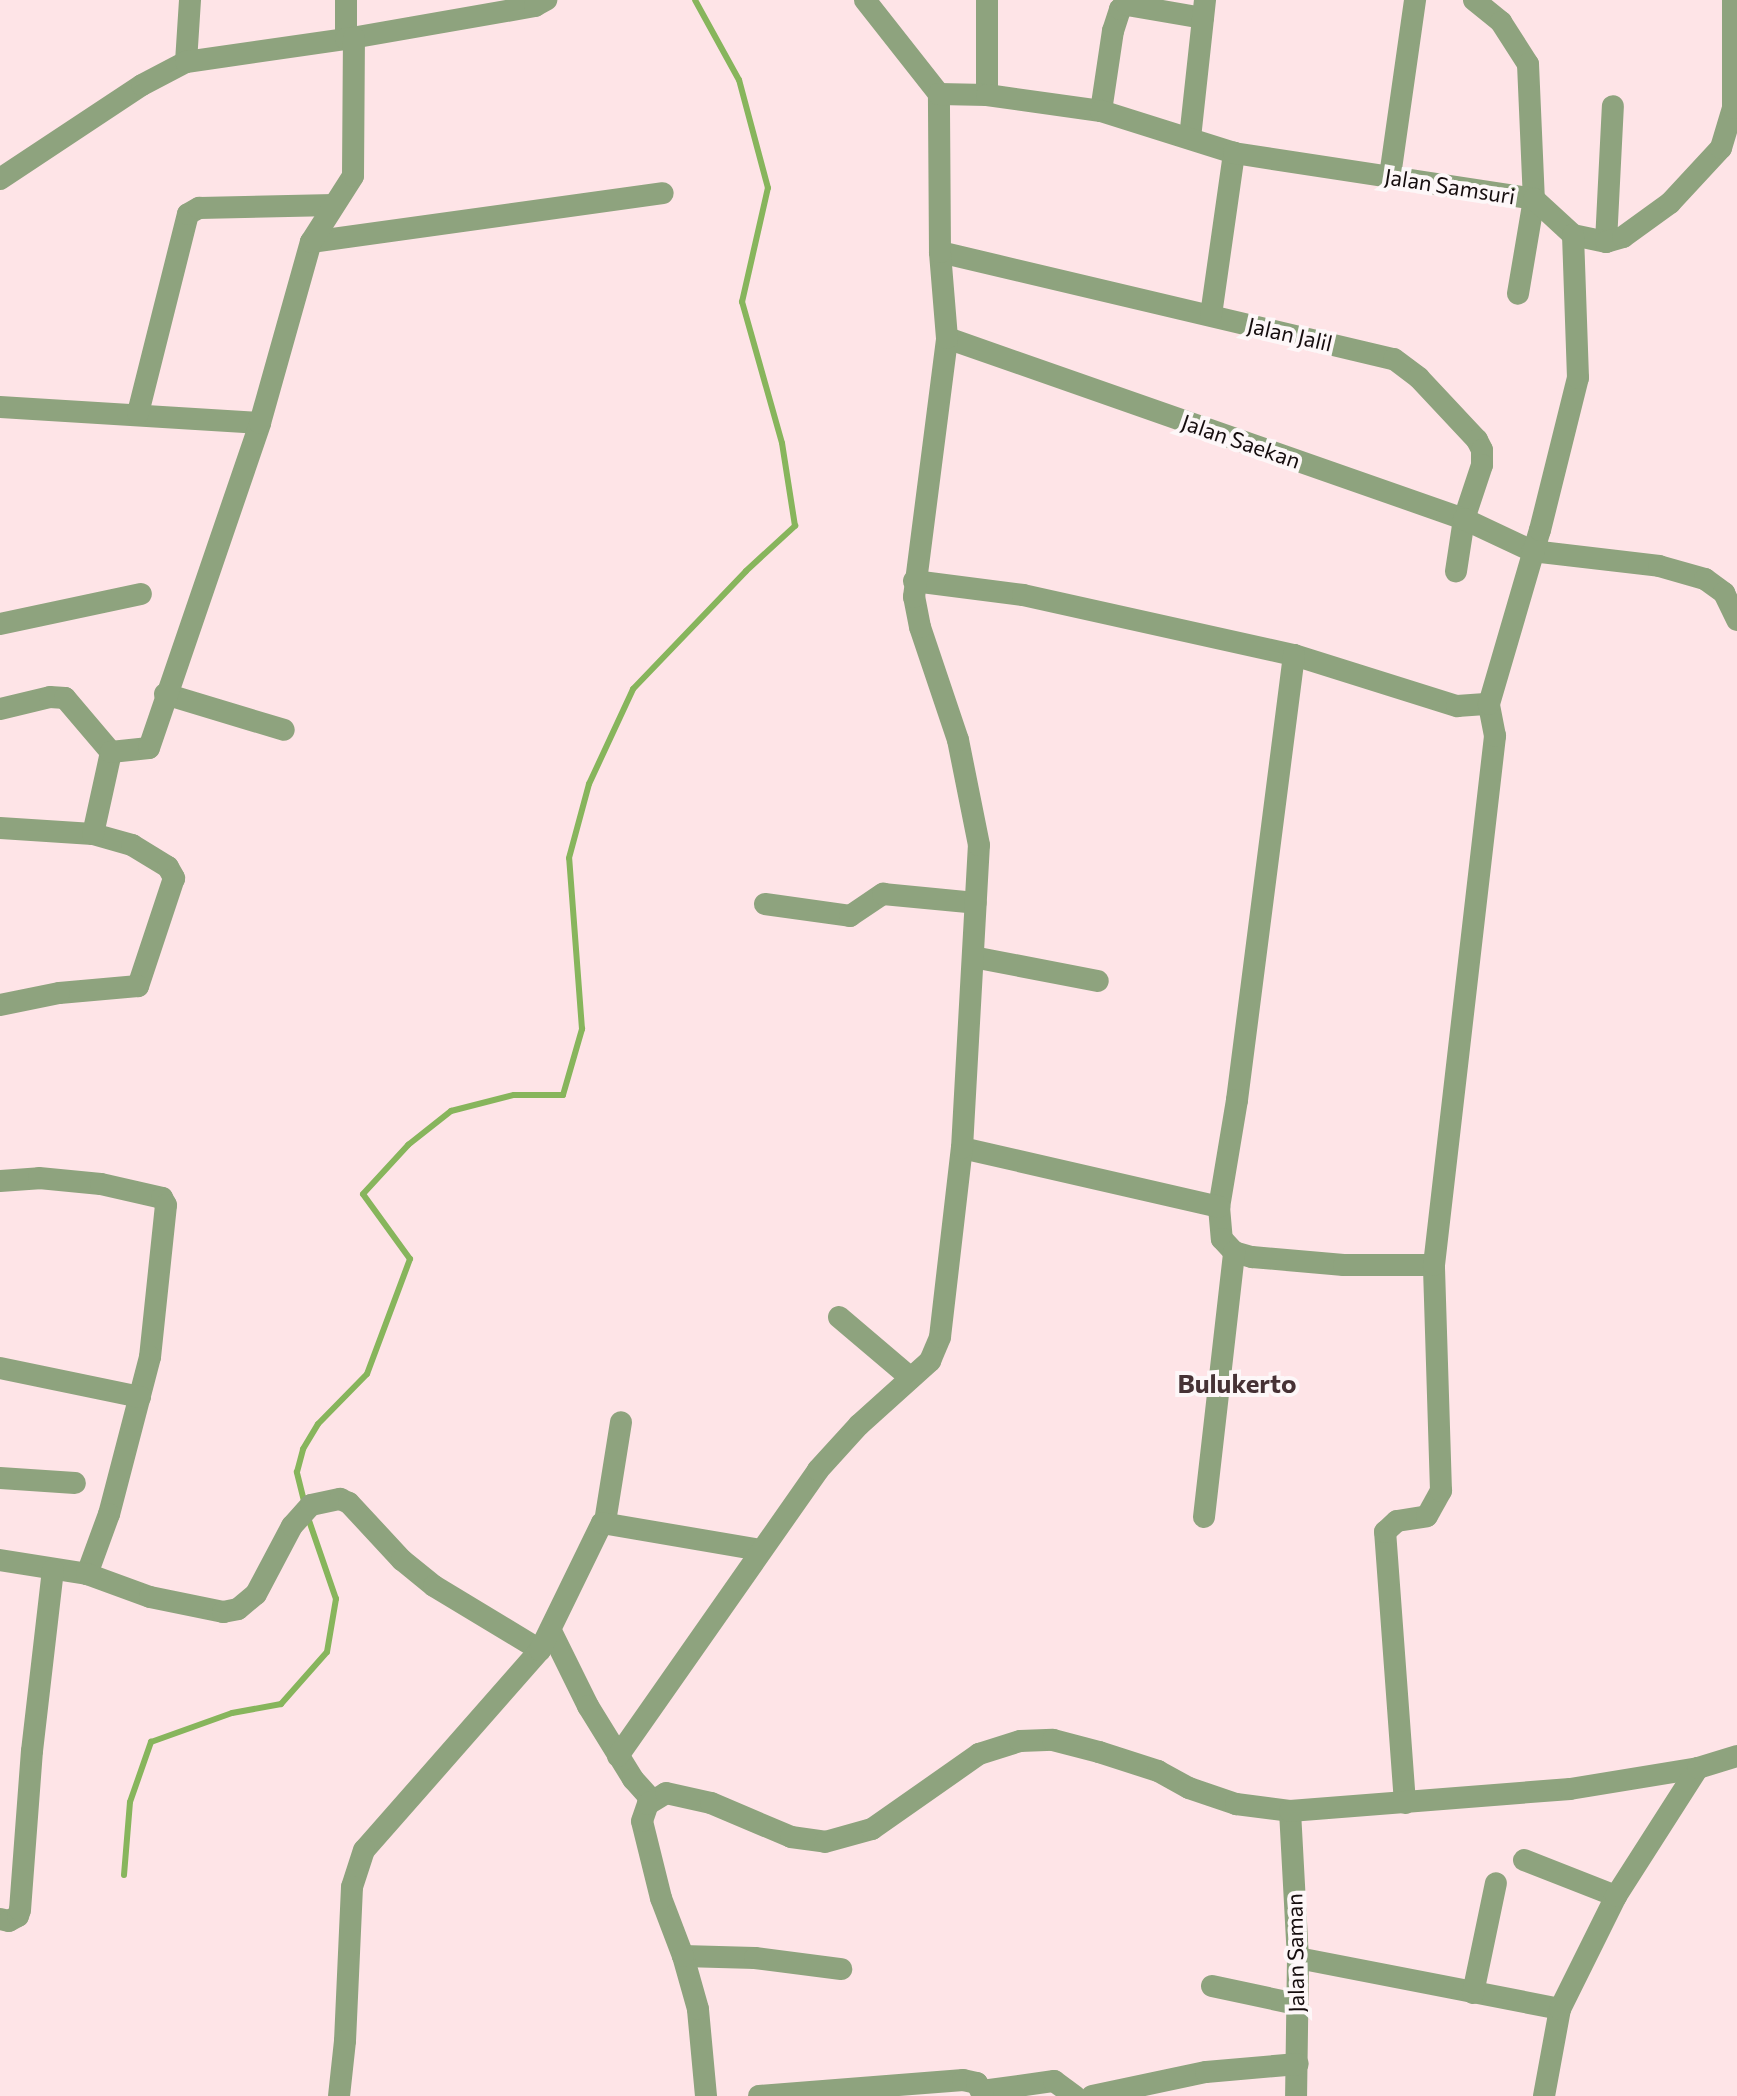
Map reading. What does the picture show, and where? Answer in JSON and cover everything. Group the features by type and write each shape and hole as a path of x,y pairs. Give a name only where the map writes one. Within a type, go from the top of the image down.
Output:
{"street":[{"path":"186,62 190,0"},
{"path":"111,752 149,748 260,423 311,242 355,170 346,0"},
{"path":"0,179 142,85 186,62 350,39 535,6 546,0"},
{"path":"618,1756 818,1470 859,1425 930,1361 940,1337 962,1148 978,827 958,740 920,627 914,581 947,338 940,252 939,94 865,0"},
{"path":"987,0 987,95"},
{"path":"1390,176 1415,0"},
{"path":"1474,0 1501,22 1528,64 1534,199 1518,294"},
{"path":"1405,1803 1385,1532 1393,1522 1427,1516 1441,1491 1434,1265 1495,736 1489,704 1578,373 1573,235 1606,242 1623,237 1670,203 1721,148 1732,118 1736,64 1733,0"},
{"path":"1101,111 1113,31 1120,9 1127,5 1204,9 1190,138"},
{"name":"Jalan Samsuri","path":"939,94 987,95 1101,111 1234,153 1534,199 1573,235"},
{"path":"1606,242 1613,106"},
{"path":"1211,315 1234,153"},
{"path":"311,242 663,193"},
{"path":"138,413 188,214 199,208 334,205"},
{"name":"Jalan Jalil","path":"940,252 1381,355 1405,366 1477,440 1482,450 1482,465 1464,519 1456,571"},
{"name":"Jalan Saekan","path":"947,338 1464,519 1532,551 1686,572 1705,579 1724,593 1737,620"},
{"path":"0,407 138,413 260,423"},
{"path":"914,581 1023,595 1294,655 1457,706 1489,704"},
{"path":"0,624 141,594"},
{"path":"1294,655 1237,1100 1219,1207 1222,1239 1234,1252 1252,1257 1344,1265 1434,1265"},
{"path":"165,694 284,730"},
{"path":"0,709 50,697 65,698 111,752"},
{"path":"93,834 111,752"},
{"path":"0,828 93,834 132,845 173,874 141,984 59,993 0,1005"},
{"path":"765,904 850,916 883,894 976,903"},
{"path":"973,957 1098,981"},
{"path":"962,1148 1219,1207"},
{"path":"0,1181 39,1178 101,1184 164,1200 166,1207 150,1357 109,1514 87,1574"},
{"path":"1204,1517 1234,1252"},
{"path":"839,1317 911,1378"},
{"path":"0,1368 140,1397"},
{"path":"605,1522 621,1422"},
{"path":"0,1478 75,1483"},
{"path":"0,1560 87,1574 205,1610 238,1609 256,1594 305,1510 331,1499 349,1503 402,1560 434,1586 545,1640 618,1756 652,1800"},
{"path":"339,2096 345,2041 352,1887 364,1850 545,1640 599,1525 605,1522 760,1550"},
{"path":"0,1919 9,1921 18,1916 20,1910 32,1751 53,1570"},
{"path":"706,2096 698,2009 683,1956 661,1898 642,1821 643,1811 652,1800 666,1793 711,1803 791,1837 825,1842 872,1829 979,1754 1020,1741 1053,1740 1158,1771 1189,1788 1236,1804 1290,1811 1570,1789 1698,1768 1737,1756"},
{"path":"1544,2096 1560,2009 1616,1896 1698,1768"},
{"name":"Jalan Saman","path":"1290,1811 1298,1958 1296,2096"},
{"path":"1524,1860 1616,1896"},
{"path":"1473,1993 1496,1883"},
{"path":"683,1956 755,1958 841,1969"},
{"path":"1298,1958 1560,2009"},
{"path":"1212,1986 1296,2004"},
{"path":"1092,2096 1206,2072 1298,2064"},
{"path":"759,2096 963,2080 977,2083 982,2094 1035,2081 1054,2081 1075,2096"}],"waterway":[{"path":"305,1505 297,1472 303,1449 318,1424 367,1374 410,1259 363,1194 408,1145 451,1111 514,1095 563,1095 582,1029 569,858 589,784 633,689 746,571 795,526 782,443 742,302 768,188 739,80 695,0"},
{"path":"124,1875 130,1802 151,1742 232,1713 281,1704 327,1652 336,1599 307,1515"}],"district":[{"name":"Bulukerto","path":"1237,1383"}]}
